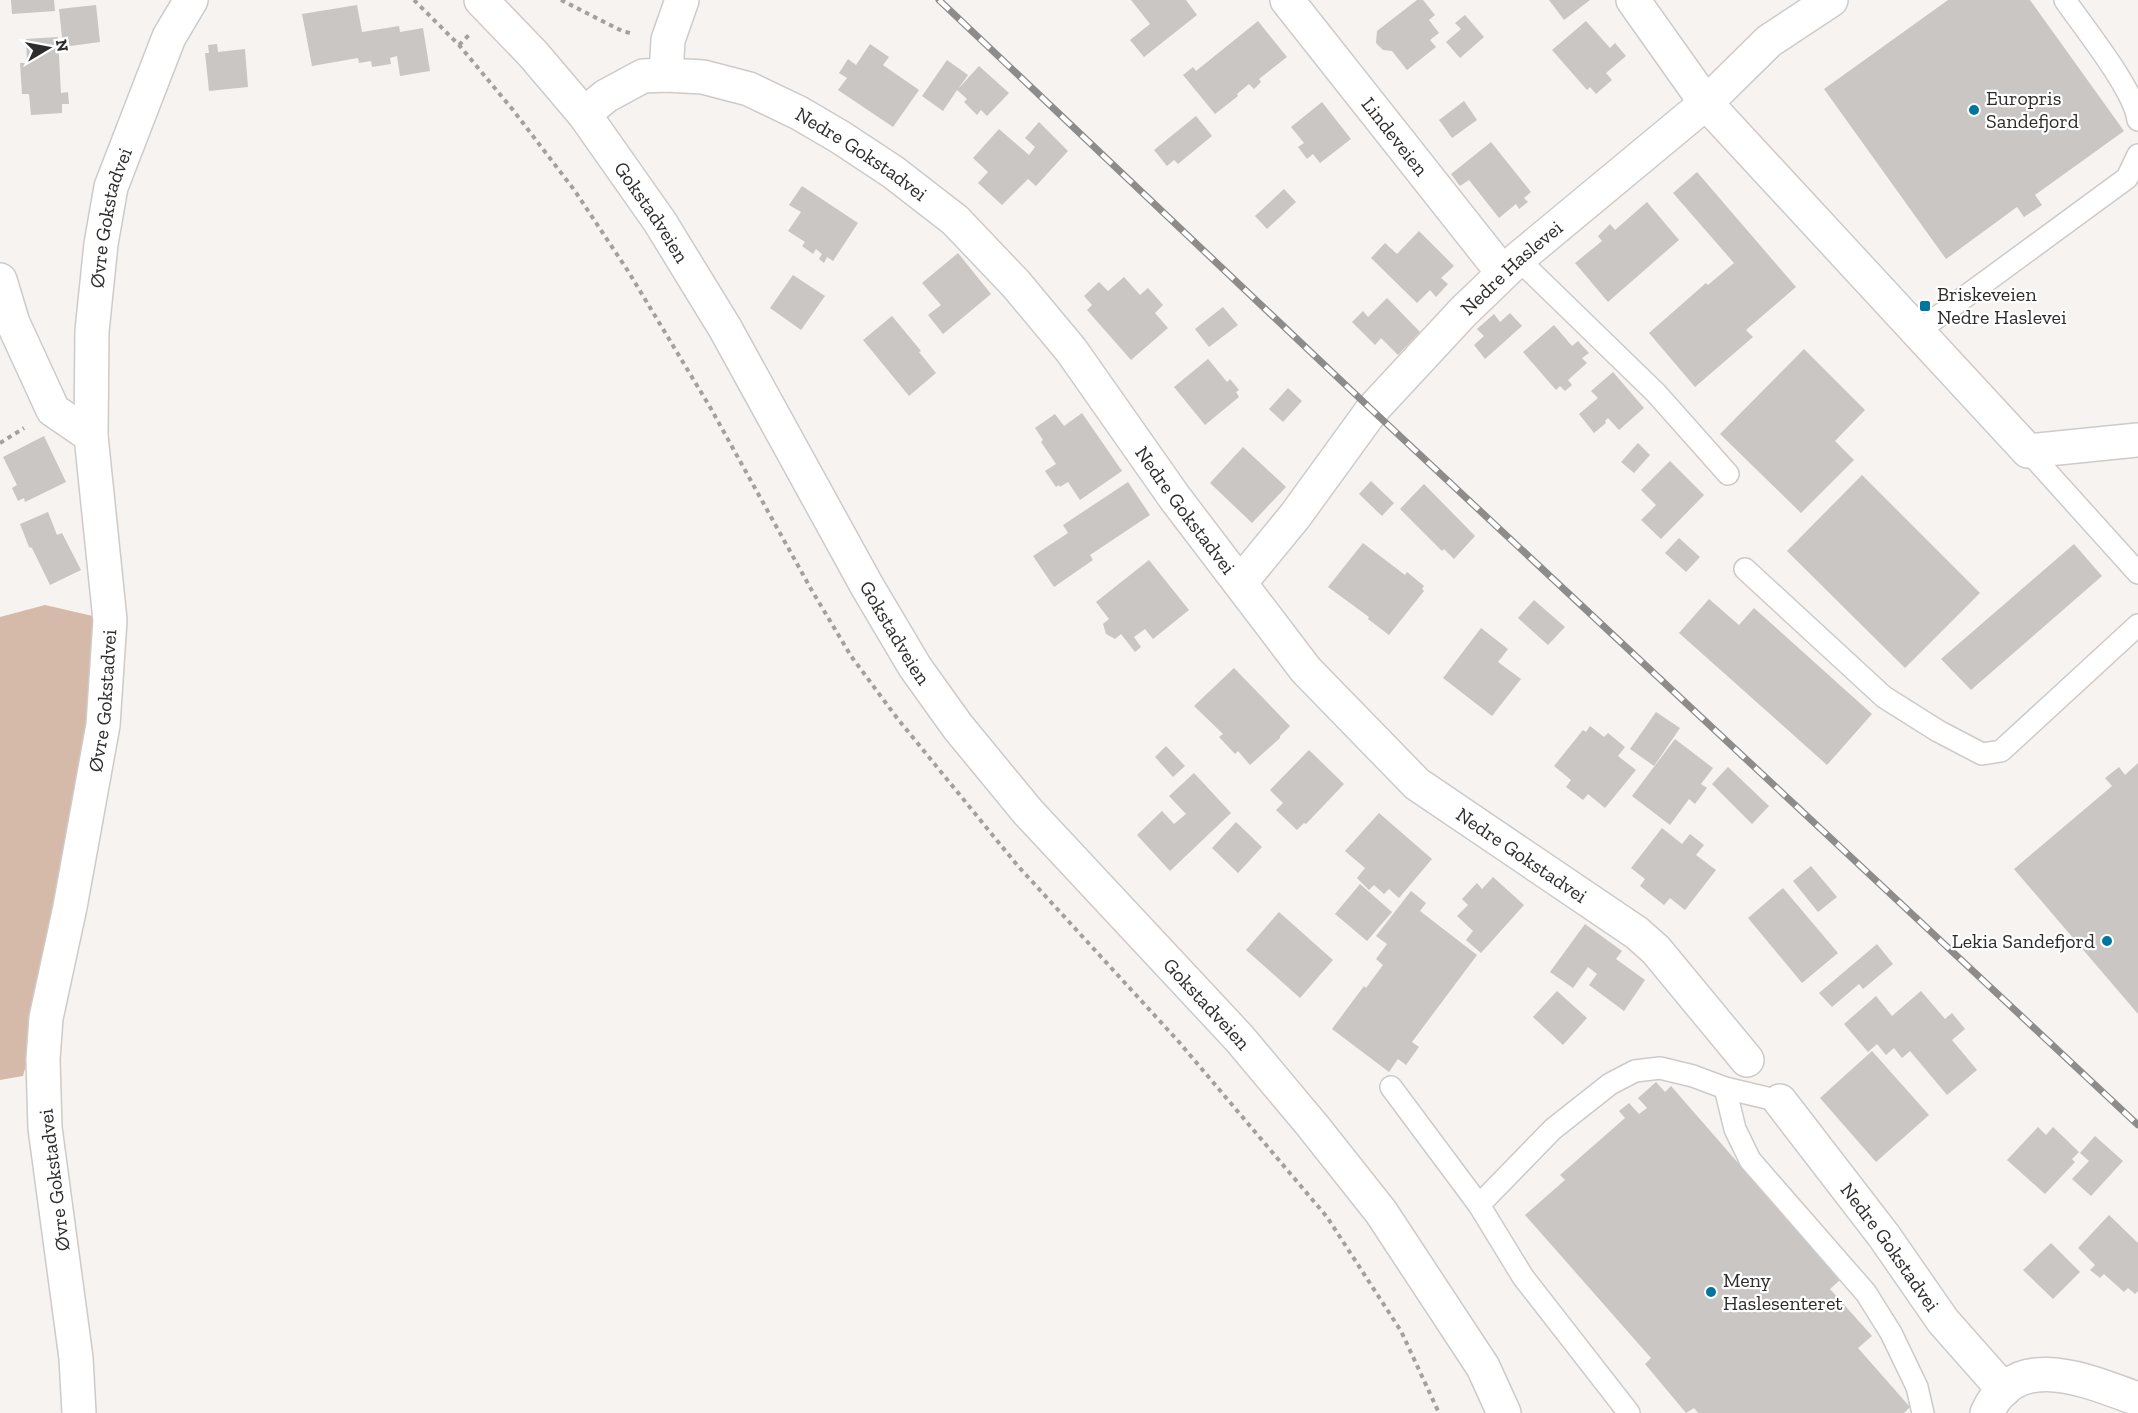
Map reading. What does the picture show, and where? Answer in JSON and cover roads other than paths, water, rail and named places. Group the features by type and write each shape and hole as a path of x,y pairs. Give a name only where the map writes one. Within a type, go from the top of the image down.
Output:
{"street":[{"name":"Øvre Gokstadvei","path":"79,1413 76,1358 45,1128 43,1059 46,1018 70,907 103,725 110,620 92,436 92,331 101,244 111,187 169,37 191,0"},
{"name":"Gokstadveien","path":"481,0 533,54 584,114 660,222 713,309 867,586 915,667 958,727 1028,812 1239,1038 1312,1125 1381,1212 1483,1367 1504,1413"},
{"path":"666,75 668,40 682,0"},
{"name":"Lindeveien","path":"1287,0 1511,266"},
{"path":"1633,0 1706,103 2028,451 2138,440"},
{"name":"Nedre Haslevei","path":"1240,583 1295,516 1372,410 1463,312 1511,266 1706,103 1769,41 1831,0"},
{"name":"Nedre Gokstadvei","path":"584,114 606,96 643,76 703,77 749,89 840,136 893,172 955,220 1016,284 1071,350 1175,498 1306,670 1417,784 1636,933 1656,950 1747,1060"},
{"path":"0,280 14,323 53,410 92,436"},
{"name":"Nedre Gokstadvei","path":"1780,1101 1884,1236 1996,1401 2023,1377 2044,1374 2081,1379 2138,1400"},
{"name":"Gokstadveien","path":"1381,1212 1465,1376 1479,1413"}],"lane":[{"path":"2065,0 2121,81 2136,107 2138,120"},
{"path":"1917,332 2127,178 2138,154"},
{"path":"1511,266 1656,393 1728,474"},
{"path":"2028,451 2138,573"},
{"path":"1745,570 1884,697 1938,731 1982,754 2001,752 2138,625"},
{"path":"1479,1205 1553,1129 1610,1084 1635,1071 1660,1068 1693,1076 1725,1088 1780,1101"},
{"path":"1391,1088 1479,1205 1523,1277 1629,1413"},
{"path":"1725,1088 1735,1129 1750,1160 1866,1293 1891,1333 1917,1387 1923,1413"}],"railway":[{"path":"939,0 1372,410 2138,1125"}],"place":[{"name":"Europris Sandefjord","path":"1974,110"},
{"name":"Briskeveien Nedre Haslevei","path":"1925,306"},
{"name":"Lekia Sandefjord","path":"2107,941"},
{"name":"Meny Haslesenteret","path":"1711,1292"}]}
